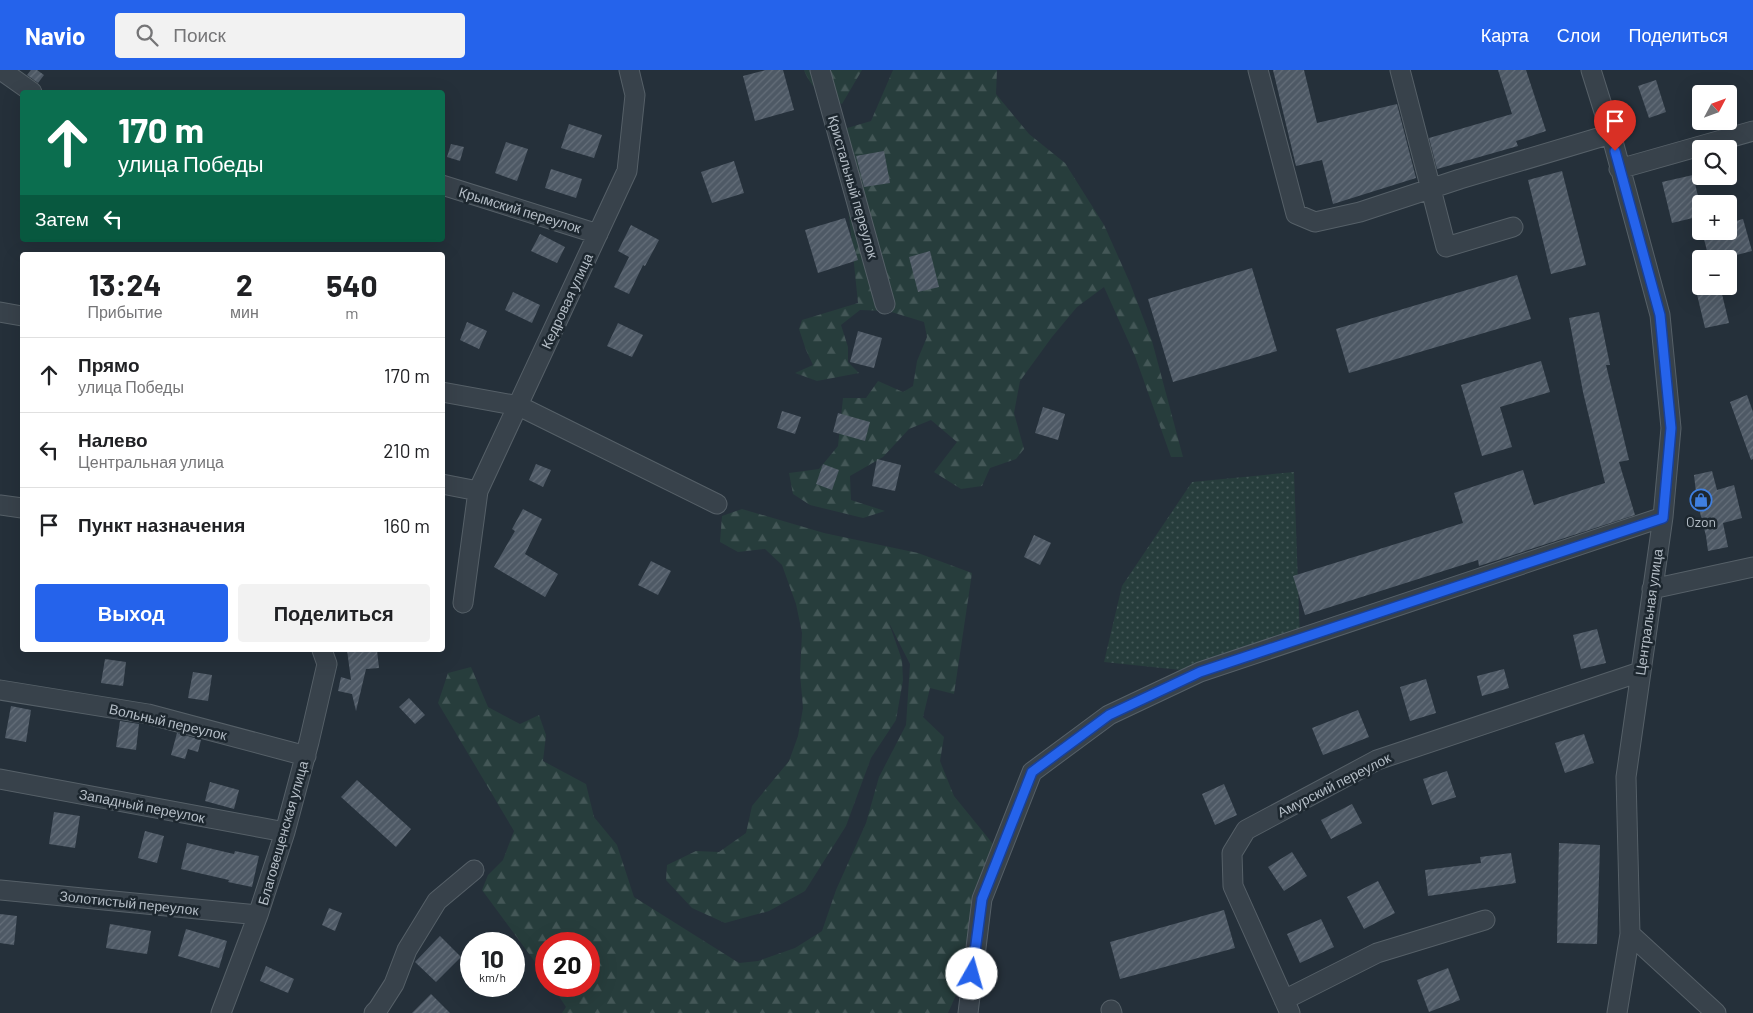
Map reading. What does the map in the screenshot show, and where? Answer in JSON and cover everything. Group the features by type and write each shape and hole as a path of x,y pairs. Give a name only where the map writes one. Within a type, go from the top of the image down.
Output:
{"street":[{"path":"1,70 29,90"},
{"name":"Кедровая улица","path":"463,603 478,491 627,171 635,95 629,70"},
{"name":"Кристальный переулок","path":"820,70 886,304"},
{"path":"1258,70 1296,214 1316,222 1360,212 1460,179 1610,134"},
{"path":"1400,70 1446,246 1513,227"},
{"name":"Центральная улица","path":"1591,70 1660,315 1671,428 1663,518 1626,777 1630,934 1617,1013"},
{"path":"1619,169 1753,131"},
{"name":"Крымский переулок","path":"445,186 598,234"},
{"path":"0,312 20,316"},
{"path":"445,393 519,406 717,504"},
{"path":"445,485 478,491"},
{"path":"0,505 20,508"},
{"path":"968,1013 982,899 1032,772 1109,715 1200,672 1663,518"},
{"path":"1652,589 1753,567"},
{"name":"Благовещенская улица","path":"222,1013 258,916 285,832 306,756 327,664 323,652"},
{"name":"Амурский переулок","path":"1287,1006 1233,886 1232,853 1246,830 1377,760 1640,672"},
{"name":"Вольный переулок","path":"0,690 148,714 306,756"},
{"name":"Западный переулок","path":"0,779 285,832"},
{"path":"374,1013 394,984 407,950 437,901 474,870"},
{"name":"Золотистый переулок","path":"0,890 258,916"},
{"path":"1287,1006 1377,953 1485,920"},
{"path":"1630,934 1716,1013"}],"green space":[{"path":"804,70 862,70 842,104 829,98 814,87"},
{"path":"893,70 997,70 996,94 1029,134 1065,163 1104,225 1130,283 1152,341 1183,457 1171,457 1135,356 1104,287 1077,307 1020,381 1014,413 1024,449 1016,459 990,468 982,486 961,489 934,472 957,442 931,420 909,429 883,457 850,476 851,500 885,511 863,518 810,505 793,494 789,473 819,469 838,446 843,398 866,398 878,381 903,392 913,386 917,361 927,337 924,322 888,311 860,310 841,325 848,347 848,362 859,373 817,381 795,373 813,365 799,329 802,320 858,303 845,176 837,131 871,121"},
{"path":"1294,472 1300,639 1200,672 1104,662 1122,586 1192,482"},
{"path":"742,509 824,533 918,553 972,573 954,694 930,688 923,717 944,737 940,761 954,796 993,844 986,887 965,975 948,1013 562,1013 566,1007 559,997 600,997 600,932 535,932 535,962 525,948 525,932 513,932 482,890 488,875 503,860 514,831 438,703 448,673 471,667 488,707 520,724 539,715 546,735 543,761 586,784 594,817 617,845 634,897 739,963 758,961 795,948 822,931 836,890 866,823 879,777 906,725 910,664 889,623 902,660 903,680 896,720 871,758 846,826 805,891 769,911 725,923 692,908 666,880 667,865 696,851 719,852 746,833 752,806 789,761 798,736 803,708 800,674 802,633 796,604 782,565 765,549 738,552 720,542 722,516"}],"building":[{"path":"31,70 37,70 44,75 38,83 27,75"},
{"path":"766,70 783,70 794,110 755,121 743,76"},
{"path":"1273,70 1304,70 1317,123 1397,104 1416,178 1333,204 1322,160 1296,166"},
{"path":"1498,70 1526,70 1546,131 1516,141 1518,146 1437,169 1429,138 1512,114"},
{"path":"1656,80 1666,112 1649,118 1638,86"},
{"path":"569,124 602,135 594,158 561,148"},
{"path":"506,142 528,149 517,181 495,173"},
{"path":"451,144 464,147 460,161 447,157"},
{"path":"884,151 890,183 864,187 856,156"},
{"path":"734,161 744,193 712,203 701,172"},
{"path":"551,169 582,179 576,198 545,188"},
{"path":"1562,171 1586,265 1551,274 1528,180"},
{"path":"1692,175 1692,185 1695,185 1698,195 1692,195 1692,218 1672,223 1662,182"},
{"path":"845,218 858,260 818,273 805,230"},
{"path":"1743,219 1752,251 1737,255 1737,250 1707,250 1704,240 1737,240 1737,221"},
{"path":"631,225 659,240 645,266 643,265 629,294 614,287 629,257 618,251"},
{"path":"540,234 565,247 557,263 531,251"},
{"path":"930,251 939,287 918,292 909,257"},
{"path":"1252,268 1277,351 1173,382 1148,299"},
{"path":"1517,275 1531,319 1349,373 1336,329"},
{"path":"513,292 540,305 532,323 505,310"},
{"path":"1697,295 1722,295 1729,323 1705,328"},
{"path":"1599,312 1610,365 1606,365 1629,460 1619,462 1635,515 1479,566 1478,560 1305,615 1293,576 1463,523 1454,493 1523,470 1534,505 1605,483 1583,392 1569,318"},
{"path":"467,322 487,331 479,349 460,340"},
{"path":"618,323 643,335 632,357 607,346"},
{"path":"858,331 882,338 874,368 850,362"},
{"path":"1541,361 1550,392 1500,407 1512,447 1482,456 1461,385"},
{"path":"1747,395 1753,412 1753,459 1751,460 1730,402"},
{"path":"1043,407 1065,414 1058,440 1035,433"},
{"path":"782,411 801,417 795,434 777,428"},
{"path":"838,413 870,422 865,441 833,432"},
{"path":"877,459 901,465 895,491 872,486"},
{"path":"536,464 551,470 543,487 529,480"},
{"path":"823,464 839,470 832,490 816,484"},
{"path":"1712,471 1717,490 1734,485 1742,518 1723,523 1728,547 1708,551 1697,501 1694,475"},
{"path":"523,509 542,519 525,554 558,574 545,597 494,567 515,531 512,529"},
{"path":"1034,535 1051,543 1040,565 1024,557"},
{"path":"651,561 671,571 658,595 638,585"},
{"path":"1597,629 1606,663 1581,669 1573,635"},
{"path":"347,652 377,652 379,668 366,669 356,711 352,694 338,691 341,677 351,680"},
{"path":"105,659 126,662 123,686 101,683"},
{"path":"1504,669 1509,688 1482,696 1477,676"},
{"path":"193,672 212,675 208,701 188,698"},
{"path":"1426,679 1436,713 1410,721 1400,687"},
{"path":"409,698 425,715 415,724 399,707"},
{"path":"11,706 31,710 26,742 5,738"},
{"path":"1358,710 1369,737 1323,755 1312,728"},
{"path":"120,721 139,724 136,750 116,747"},
{"path":"177,733 201,740 198,752 188,749 185,759 171,755"},
{"path":"1584,734 1594,763 1565,773 1555,743"},
{"path":"1447,771 1456,797 1432,805 1423,779"},
{"path":"357,780 411,829 396,847 341,797"},
{"path":"210,782 239,790 234,809 205,801"},
{"path":"1224,784 1237,815 1215,825 1202,794"},
{"path":"1352,804 1362,823 1331,839 1321,820"},
{"path":"54,812 80,816 75,848 49,844"},
{"path":"145,831 164,836 157,863 138,858"},
{"path":"187,843 234,854 235,851 259,856 252,887 181,869"},
{"path":"1559,843 1600,845 1597,944 1557,943"},
{"path":"1292,852 1307,876 1284,891 1268,867"},
{"path":"1511,853 1516,883 1428,896 1425,870 1481,863 1480,857"},
{"path":"1378,881 1395,913 1364,929 1347,897"},
{"path":"329,908 342,913 335,931 322,925"},
{"path":"1224,910 1235,948 1120,979 1110,942"},
{"path":"0,914 17,916 14,945 0,943"},
{"path":"1321,919 1334,947 1300,963 1287,934"},
{"path":"110,924 151,931 147,954 106,948"},
{"path":"186,929 227,941 219,968 178,956"},
{"path":"440,936 460,956 436,982 415,962"},
{"path":"266,966 294,979 288,993 260,981"},
{"path":"1448,968 1460,1000 1429,1012 1417,980"},
{"path":"431,994 450,1013 412,1013"}],"place":[{"name":"Ozon","path":"1701,500"}],"route":[{"path":"972,974 982,899 1032,772 1109,715 1200,672 1663,518 1671,428 1660,315 1615,151"}]}
